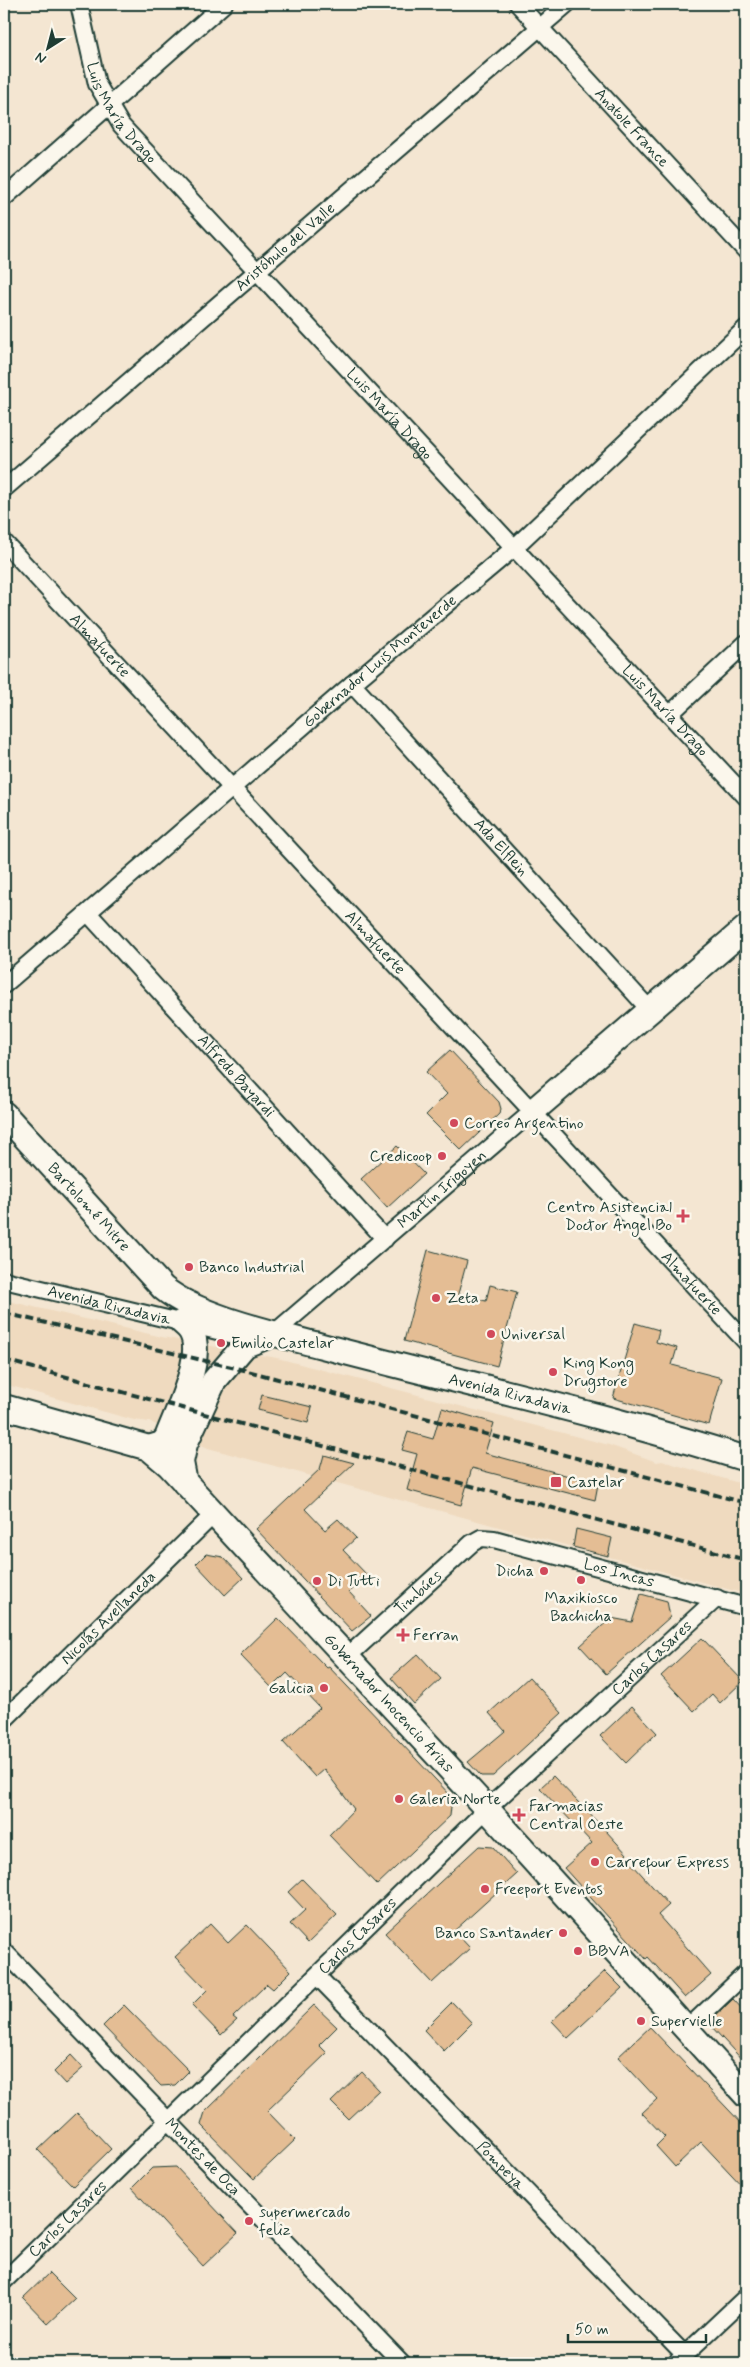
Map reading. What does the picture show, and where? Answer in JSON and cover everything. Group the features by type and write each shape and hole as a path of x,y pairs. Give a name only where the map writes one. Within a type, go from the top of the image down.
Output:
{"street":[{"name":"Luis María Drago","path":"79,4 97,84 108,106 121,124 746,797"},
{"path":"4,198 224,4"},
{"name":"Anatole France","path":"518,4 746,251"},
{"name":"Aristóbulo del Valle","path":"4,488 566,4"},
{"name":"Gobernador Luis Monteverde","path":"4,985 232,790 352,684 515,547 746,328"},
{"name":"Almafuerte","path":"4,542 232,790 534,1111 746,1342"},
{"path":"670,714 746,643"},
{"name":"Ada Elflein","path":"352,684 650,1010"},
{"name":"Alfredo Bayardi","path":"88,913 385,1239"},
{"name":"Martín Irigoyen","path":"273,1334 746,928"},
{"name":"Bartolomé Mitre","path":"4,1114 163,1288 179,1311"},
{"name":"Avenida Rivadavia","path":"4,1280 179,1311 526,1398 746,1459"},
{"path":"4,1407 149,1448 162,1444 167,1438 190,1377 195,1349 194,1338 179,1311"},
{"path":"185,1483 181,1462 185,1444 214,1381 245,1345 273,1334"},
{"name":"Gobernador Inocencio Arias","path":"149,1448 169,1465 213,1515 347,1657 746,2095"},
{"name":"Nicolás Avellaneda","path":"4,1720 213,1515"},
{"name":"Timbúes","path":"347,1657 472,1543 481,1538 494,1539"},
{"name":"Los Incas","path":"494,1539 746,1607"},
{"name":"Carlos Casares","path":"4,2281 169,2122 487,1809 717,1598"},
{"name":"Montes de Oca","path":"4,1951 402,2363"},
{"path":"686,2030 746,1973"},
{"name":"Pompeya","path":"317,1976 680,2359"},
{"path":"680,2359 746,2296"}],"shaded area":[{"path":"4,1300 162,1337 277,1358 609,1445 657,1462 662,1461 746,1485 746,1594 208,1448 150,1422 134,1420 4,1384"}],"building":[{"path":"450,1050 499,1102 501,1109 499,1114 461,1150 426,1115 447,1094 426,1072"},
{"path":"397,1146 424,1174 387,1208 361,1179"},
{"path":"428,1250 467,1261 458,1294 486,1301 490,1285 517,1292 497,1366 404,1341"},
{"path":"635,1323 659,1330 656,1342 677,1348 672,1365 722,1378 709,1425 613,1398"},
{"path":"262,1395 312,1407 308,1423 258,1410"},
{"path":"442,1408 494,1423 485,1453 598,1484 595,1500 472,1468 461,1505 407,1490 417,1454 402,1450 408,1432 433,1439"},
{"path":"324,1455 354,1463 305,1509 325,1530 338,1519 356,1538 343,1550 367,1575 349,1592 371,1616 352,1631 256,1529 320,1469"},
{"path":"576,1529 612,1538 608,1556 573,1547"},
{"path":"206,1554 223,1557 243,1578 225,1595 196,1564"},
{"path":"641,1594 667,1601 670,1617 606,1674 580,1646 611,1618 632,1622"},
{"path":"278,1618 327,1668 329,1667 452,1797 450,1816 377,1885 329,1835 354,1809 324,1769 315,1777 283,1742 320,1708 287,1673 272,1688 240,1655"},
{"path":"702,1638 743,1681 720,1703 712,1694 694,1711 661,1676"},
{"path":"418,1654 441,1679 414,1704 391,1678"},
{"path":"529,1677 562,1713 493,1776 481,1776 468,1762 505,1731 489,1713"},
{"path":"632,1706 657,1733 626,1763 600,1736"},
{"path":"553,1776 627,1854 625,1856 669,1905 658,1915 711,1975 685,1998 648,1957 646,1959 564,1868 592,1843 540,1788"},
{"path":"479,1846 493,1847 517,1874 454,1931 470,1948 432,1983 385,1933"},
{"path":"302,1879 337,1915 308,1943 290,1924 305,1910 288,1892"},
{"path":"210,1924 228,1943 247,1925 291,1971 273,1989 267,1984 233,2017 237,2020 221,2035 192,2005 207,1990 175,1957"},
{"path":"605,1971 622,1988 568,2038 552,2021"},
{"path":"733,1999 746,2013 746,2064 711,2026 712,2019"},
{"path":"452,2002 472,2023 444,2051 424,2030"},
{"path":"124,2005 189,2071 175,2085 161,2086 103,2026"},
{"path":"314,2005 337,2027 319,2045 327,2053 267,2111 295,2140 254,2179 201,2125 205,2112"},
{"path":"650,2027 746,2128 746,2190 701,2142 675,2167 656,2146 665,2137 642,2113 657,2099 618,2057"},
{"path":"71,2055 83,2068 65,2084 54,2072"},
{"path":"362,2072 379,2090 348,2119 331,2102"},
{"path":"77,2113 111,2149 73,2186 38,2150"},
{"path":"176,2167 238,2233 203,2266 132,2188 152,2168"},
{"path":"49,2273 75,2299 48,2324 23,2298"}],"railway":[{"path":"4,1313 244,1370 746,1503"},
{"path":"4,1360 746,1560"}],"place":[{"name":"Correo Argentino","path":"454,1123"},
{"name":"Credicoop","path":"442,1156"},
{"name":"Centro Asistencial Doctor Angel Bo","path":"683,1216"},
{"name":"Banco Industrial","path":"189,1267"},
{"name":"Zeta","path":"436,1298"},
{"name":"Universal","path":"491,1334"},
{"name":"Emilio Castelar","path":"221,1343"},
{"name":"King Kong Drugstore","path":"553,1372"},
{"name":"Castelar","path":"556,1482"},
{"name":"Dicha","path":"544,1571"},
{"name":"Maxikiosco Bachicha","path":"581,1580"},
{"name":"Di Tutti","path":"317,1581"},
{"name":"Ferran","path":"403,1635"},
{"name":"Galicia","path":"324,1688"},
{"name":"Galeria Norte","path":"399,1799"},
{"name":"Farmacias Central Oeste","path":"519,1815"},
{"name":"Carrefour Express","path":"595,1862"},
{"name":"Freeport Eventos","path":"485,1889"},
{"name":"Banco Santander","path":"563,1933"},
{"name":"BBVA","path":"578,1951"},
{"name":"Supervielle","path":"641,2021"},
{"name":"supermercado feliz","path":"249,2221"}]}
